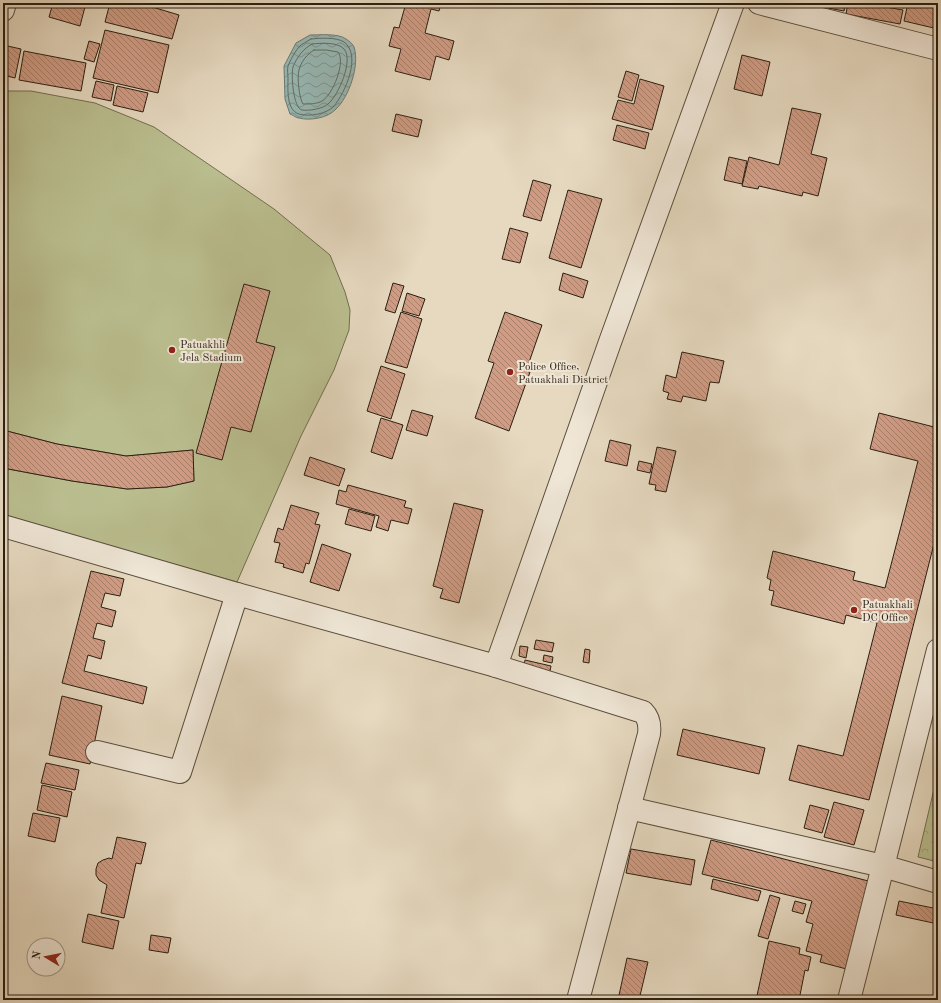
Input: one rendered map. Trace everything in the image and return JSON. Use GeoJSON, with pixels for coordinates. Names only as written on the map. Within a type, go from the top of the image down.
{"type":"FeatureCollection","features":[{"type":"Feature","properties":{"kind":"street"},"geometry":{"type":"LineString","coordinates":[[3,10],[5,3]]}},
{"type":"Feature","properties":{"kind":"street"},"geometry":{"type":"LineString","coordinates":[[496,666],[610,342],[733,3]]}},
{"type":"Feature","properties":{"kind":"street"},"geometry":{"type":"LineString","coordinates":[[759,3],[938,49]]}},
{"type":"Feature","properties":{"kind":"street"},"geometry":{"type":"LineString","coordinates":[[3,526],[237,594],[496,666],[643,712],[646,715],[650,727],[649,734],[578,1000]]}},
{"type":"Feature","properties":{"kind":"street"},"geometry":{"type":"LineString","coordinates":[[97,752],[180,772],[237,594]]}},
{"type":"Feature","properties":{"kind":"street"},"geometry":{"type":"LineString","coordinates":[[853,999],[883,866],[938,650]]}},
{"type":"Feature","properties":{"kind":"street"},"geometry":{"type":"LineString","coordinates":[[629,808],[883,866],[938,882]]}},
{"type":"Feature","properties":{"kind":"green space","name":"Patuakhli Jela Stadium"},"geometry":{"type":"Polygon","coordinates":[[[3,91],[31,91],[95,103],[154,127],[274,209],[330,255],[345,292],[350,310],[349,330],[334,370],[301,436],[237,582],[3,516],[3,468],[72,481],[127,489],[167,487],[194,481],[193,450],[126,456],[57,444],[3,430],[3,91]]]}},
{"type":"Feature","properties":{"kind":"green space"},"geometry":{"type":"Polygon","coordinates":[[[938,772],[938,862],[918,857],[938,772]]]}},
{"type":"Feature","properties":{"kind":"water"},"geometry":{"type":"Polygon","coordinates":[[[310,35],[333,35],[343,37],[354,47],[356,63],[349,89],[341,104],[333,112],[324,117],[303,119],[290,114],[285,99],[284,66],[296,43],[310,35]]]}},
{"type":"Feature","properties":{"kind":"building"},"geometry":{"type":"Polygon","coordinates":[[[53,3],[86,3],[80,26],[49,17],[53,3]]]}},
{"type":"Feature","properties":{"kind":"building"},"geometry":{"type":"Polygon","coordinates":[[[110,3],[139,3],[179,15],[172,39],[105,22],[110,3]]]}},
{"type":"Feature","properties":{"kind":"building"},"geometry":{"type":"Polygon","coordinates":[[[154,3],[165,3],[164,7],[154,3]]]}},
{"type":"Feature","properties":{"kind":"building"},"geometry":{"type":"Polygon","coordinates":[[[406,3],[441,3],[439,11],[431,9],[425,33],[454,41],[449,60],[436,56],[430,80],[395,71],[401,49],[389,46],[394,27],[399,28],[406,3]]]}},
{"type":"Feature","properties":{"kind":"building"},"geometry":{"type":"Polygon","coordinates":[[[829,3],[846,3],[844,11],[828,8],[829,3]]]}},
{"type":"Feature","properties":{"kind":"building"},"geometry":{"type":"Polygon","coordinates":[[[848,3],[863,3],[903,10],[900,24],[846,14],[848,3]]]}},
{"type":"Feature","properties":{"kind":"building"},"geometry":{"type":"Polygon","coordinates":[[[884,3],[905,3],[904,8],[884,3]]]}},
{"type":"Feature","properties":{"kind":"building"},"geometry":{"type":"Polygon","coordinates":[[[908,3],[930,3],[938,5],[938,29],[904,21],[908,3]]]}},
{"type":"Feature","properties":{"kind":"building"},"geometry":{"type":"Polygon","coordinates":[[[105,30],[169,45],[158,93],[93,78],[105,30]]]}},
{"type":"Feature","properties":{"kind":"building"},"geometry":{"type":"Polygon","coordinates":[[[89,41],[100,44],[94,62],[84,59],[89,41]]]}},
{"type":"Feature","properties":{"kind":"building"},"geometry":{"type":"Polygon","coordinates":[[[3,45],[21,49],[15,78],[3,75],[3,45]]]}},
{"type":"Feature","properties":{"kind":"building"},"geometry":{"type":"Polygon","coordinates":[[[24,51],[86,63],[81,91],[19,80],[24,51]]]}},
{"type":"Feature","properties":{"kind":"building"},"geometry":{"type":"Polygon","coordinates":[[[742,55],[770,62],[762,96],[734,89],[742,55]]]}},
{"type":"Feature","properties":{"kind":"building"},"geometry":{"type":"Polygon","coordinates":[[[626,71],[639,75],[632,101],[618,97],[626,71]]]}},
{"type":"Feature","properties":{"kind":"building"},"geometry":{"type":"Polygon","coordinates":[[[640,79],[664,86],[652,130],[612,119],[618,100],[634,104],[640,79]]]}},
{"type":"Feature","properties":{"kind":"building"},"geometry":{"type":"Polygon","coordinates":[[[96,81],[114,85],[111,101],[92,97],[96,81]]]}},
{"type":"Feature","properties":{"kind":"building"},"geometry":{"type":"Polygon","coordinates":[[[117,86],[148,93],[143,112],[113,105],[117,86]]]}},
{"type":"Feature","properties":{"kind":"building"},"geometry":{"type":"Polygon","coordinates":[[[792,108],[821,114],[811,154],[827,158],[818,196],[803,192],[802,196],[759,186],[758,189],[742,186],[749,157],[779,165],[792,108]]]}},
{"type":"Feature","properties":{"kind":"building"},"geometry":{"type":"Polygon","coordinates":[[[396,114],[422,120],[418,137],[392,131],[396,114]]]}},
{"type":"Feature","properties":{"kind":"building"},"geometry":{"type":"Polygon","coordinates":[[[617,125],[649,133],[645,149],[613,140],[617,125]]]}},
{"type":"Feature","properties":{"kind":"building"},"geometry":{"type":"Polygon","coordinates":[[[729,157],[747,161],[742,184],[724,180],[729,157]]]}},
{"type":"Feature","properties":{"kind":"building"},"geometry":{"type":"Polygon","coordinates":[[[533,180],[551,185],[541,221],[523,216],[533,180]]]}},
{"type":"Feature","properties":{"kind":"building"},"geometry":{"type":"Polygon","coordinates":[[[568,190],[602,199],[581,268],[549,258],[568,190]]]}},
{"type":"Feature","properties":{"kind":"building"},"geometry":{"type":"Polygon","coordinates":[[[510,228],[528,233],[520,263],[502,259],[510,228]]]}},
{"type":"Feature","properties":{"kind":"building"},"geometry":{"type":"Polygon","coordinates":[[[563,273],[588,281],[583,298],[559,290],[563,273]]]}},
{"type":"Feature","properties":{"kind":"building"},"geometry":{"type":"Polygon","coordinates":[[[393,283],[404,286],[395,313],[385,310],[393,283]]]}},
{"type":"Feature","properties":{"kind":"building"},"geometry":{"type":"Polygon","coordinates":[[[244,284],[270,291],[256,342],[275,347],[251,432],[231,427],[222,460],[196,453],[244,284]]]}},
{"type":"Feature","properties":{"kind":"building"},"geometry":{"type":"Polygon","coordinates":[[[407,293],[425,299],[419,316],[402,311],[407,293]]]}},
{"type":"Feature","properties":{"kind":"building"},"geometry":{"type":"Polygon","coordinates":[[[401,312],[422,319],[407,368],[385,362],[401,312]]]}},
{"type":"Feature","properties":{"kind":"building","name":"Police Office, Patuakhali District"},"geometry":{"type":"Polygon","coordinates":[[[505,312],[542,325],[526,371],[530,372],[509,431],[475,418],[494,363],[488,361],[505,312]]]}},
{"type":"Feature","properties":{"kind":"building"},"geometry":{"type":"Polygon","coordinates":[[[682,352],[724,361],[719,383],[710,382],[706,401],[683,396],[681,402],[667,399],[669,393],[663,391],[666,375],[676,378],[682,352]]]}},
{"type":"Feature","properties":{"kind":"building"},"geometry":{"type":"Polygon","coordinates":[[[381,366],[405,374],[391,419],[367,411],[381,366]]]}},
{"type":"Feature","properties":{"kind":"building"},"geometry":{"type":"Polygon","coordinates":[[[412,410],[433,416],[427,436],[406,430],[412,410]]]}},
{"type":"Feature","properties":{"kind":"building","name":"Patuakhali DC Office"},"geometry":{"type":"Polygon","coordinates":[[[879,413],[938,428],[938,528],[869,800],[789,780],[798,745],[843,756],[877,623],[846,615],[844,624],[771,605],[774,591],[769,590],[771,580],[767,578],[773,551],[855,572],[853,580],[885,588],[918,461],[870,449],[879,413]]]}},
{"type":"Feature","properties":{"kind":"building"},"geometry":{"type":"Polygon","coordinates":[[[381,418],[403,425],[392,459],[371,452],[381,418]]]}},
{"type":"Feature","properties":{"kind":"building"},"geometry":{"type":"Polygon","coordinates":[[[3,430],[57,444],[126,456],[193,450],[194,481],[167,487],[127,489],[72,481],[3,468],[3,430]]]}},
{"type":"Feature","properties":{"kind":"building"},"geometry":{"type":"Polygon","coordinates":[[[610,440],[631,445],[627,466],[605,461],[610,440]]]}},
{"type":"Feature","properties":{"kind":"building"},"geometry":{"type":"Polygon","coordinates":[[[657,447],[676,451],[666,492],[655,490],[656,485],[649,484],[657,447]]]}},
{"type":"Feature","properties":{"kind":"building"},"geometry":{"type":"Polygon","coordinates":[[[310,457],[345,469],[339,486],[304,475],[310,457]]]}},
{"type":"Feature","properties":{"kind":"building"},"geometry":{"type":"Polygon","coordinates":[[[639,461],[652,464],[650,473],[637,470],[639,461]]]}},
{"type":"Feature","properties":{"kind":"building"},"geometry":{"type":"Polygon","coordinates":[[[348,485],[406,501],[404,507],[412,509],[408,524],[391,520],[388,531],[376,527],[379,516],[336,504],[339,490],[346,492],[348,485]]]}},
{"type":"Feature","properties":{"kind":"building"},"geometry":{"type":"Polygon","coordinates":[[[454,503],[483,510],[459,603],[440,598],[443,589],[433,586],[454,503]]]}},
{"type":"Feature","properties":{"kind":"building"},"geometry":{"type":"Polygon","coordinates":[[[291,505],[319,513],[315,524],[320,525],[309,564],[306,563],[303,573],[283,567],[284,564],[275,562],[280,543],[274,542],[278,528],[283,530],[291,505]]]}},
{"type":"Feature","properties":{"kind":"building"},"geometry":{"type":"Polygon","coordinates":[[[349,509],[375,516],[371,531],[345,524],[349,509]]]}},
{"type":"Feature","properties":{"kind":"building"},"geometry":{"type":"Polygon","coordinates":[[[322,544],[351,554],[339,591],[310,582],[322,544]]]}},
{"type":"Feature","properties":{"kind":"building"},"geometry":{"type":"Polygon","coordinates":[[[91,571],[124,579],[120,596],[105,593],[101,607],[116,611],[112,627],[97,623],[93,638],[105,641],[101,659],[88,655],[84,671],[147,687],[143,704],[62,683],[91,571]]]}},
{"type":"Feature","properties":{"kind":"building"},"geometry":{"type":"Polygon","coordinates":[[[536,640],[554,643],[552,652],[534,649],[536,640]]]}},
{"type":"Feature","properties":{"kind":"building"},"geometry":{"type":"Polygon","coordinates":[[[520,646],[528,647],[526,658],[519,656],[520,646]]]}},
{"type":"Feature","properties":{"kind":"building"},"geometry":{"type":"Polygon","coordinates":[[[585,649],[590,650],[589,663],[583,662],[585,649]]]}},
{"type":"Feature","properties":{"kind":"building"},"geometry":{"type":"Polygon","coordinates":[[[544,655],[553,657],[552,663],[543,661],[544,655]]]}},
{"type":"Feature","properties":{"kind":"building"},"geometry":{"type":"Polygon","coordinates":[[[525,660],[551,666],[549,676],[523,670],[525,660]]]}},
{"type":"Feature","properties":{"kind":"building"},"geometry":{"type":"Polygon","coordinates":[[[62,696],[102,706],[90,764],[49,755],[62,696]]]}},
{"type":"Feature","properties":{"kind":"building"},"geometry":{"type":"Polygon","coordinates":[[[683,729],[765,748],[759,774],[677,755],[683,729]]]}},
{"type":"Feature","properties":{"kind":"building"},"geometry":{"type":"Polygon","coordinates":[[[46,763],[79,770],[75,790],[41,783],[46,763]]]}},
{"type":"Feature","properties":{"kind":"building"},"geometry":{"type":"Polygon","coordinates":[[[42,785],[72,792],[67,817],[37,810],[42,785]]]}},
{"type":"Feature","properties":{"kind":"building"},"geometry":{"type":"Polygon","coordinates":[[[834,802],[864,810],[854,845],[824,837],[834,802]]]}},
{"type":"Feature","properties":{"kind":"building"},"geometry":{"type":"Polygon","coordinates":[[[810,805],[829,810],[822,833],[804,828],[810,805]]]}},
{"type":"Feature","properties":{"kind":"building"},"geometry":{"type":"Polygon","coordinates":[[[33,813],[60,818],[55,842],[28,836],[33,813]]]}},
{"type":"Feature","properties":{"kind":"building"},"geometry":{"type":"Polygon","coordinates":[[[117,837],[146,843],[141,864],[136,863],[124,918],[101,913],[107,885],[99,880],[96,875],[98,863],[109,858],[112,859],[117,837]]]}},
{"type":"Feature","properties":{"kind":"building"},"geometry":{"type":"Polygon","coordinates":[[[711,840],[876,883],[854,971],[820,962],[822,955],[806,951],[813,924],[806,922],[812,901],[702,874],[711,840]]]}},
{"type":"Feature","properties":{"kind":"building"},"geometry":{"type":"Polygon","coordinates":[[[631,849],[695,860],[691,885],[626,873],[631,849]]]}},
{"type":"Feature","properties":{"kind":"building"},"geometry":{"type":"Polygon","coordinates":[[[713,879],[761,891],[758,901],[711,889],[713,879]]]}},
{"type":"Feature","properties":{"kind":"building"},"geometry":{"type":"Polygon","coordinates":[[[770,895],[780,898],[768,939],[758,936],[770,895]]]}},
{"type":"Feature","properties":{"kind":"building"},"geometry":{"type":"Polygon","coordinates":[[[795,901],[806,904],[803,914],[792,911],[795,901]]]}},
{"type":"Feature","properties":{"kind":"building"},"geometry":{"type":"Polygon","coordinates":[[[899,901],[938,909],[938,924],[896,915],[899,901]]]}},
{"type":"Feature","properties":{"kind":"building"},"geometry":{"type":"Polygon","coordinates":[[[88,914],[119,921],[113,949],[82,942],[88,914]]]}},
{"type":"Feature","properties":{"kind":"building"},"geometry":{"type":"Polygon","coordinates":[[[151,935],[171,938],[168,953],[149,950],[151,935]]]}},
{"type":"Feature","properties":{"kind":"building"},"geometry":{"type":"Polygon","coordinates":[[[769,941],[800,948],[799,954],[811,957],[808,971],[805,970],[799,1000],[756,1000],[769,941]]]}},
{"type":"Feature","properties":{"kind":"building"},"geometry":{"type":"Polygon","coordinates":[[[627,958],[648,962],[639,1000],[618,1000],[627,958]]]}},
{"type":"Feature","properties":{"kind":"place","name":"Patuakhli Jela Stadium"},"geometry":{"type":"Point","coordinates":[172,350]}},
{"type":"Feature","properties":{"kind":"place","name":"Police Office, Patuakhali District"},"geometry":{"type":"Point","coordinates":[510,372]}},
{"type":"Feature","properties":{"kind":"place","name":"Patuakhali DC Office"},"geometry":{"type":"Point","coordinates":[854,610]}}]}
